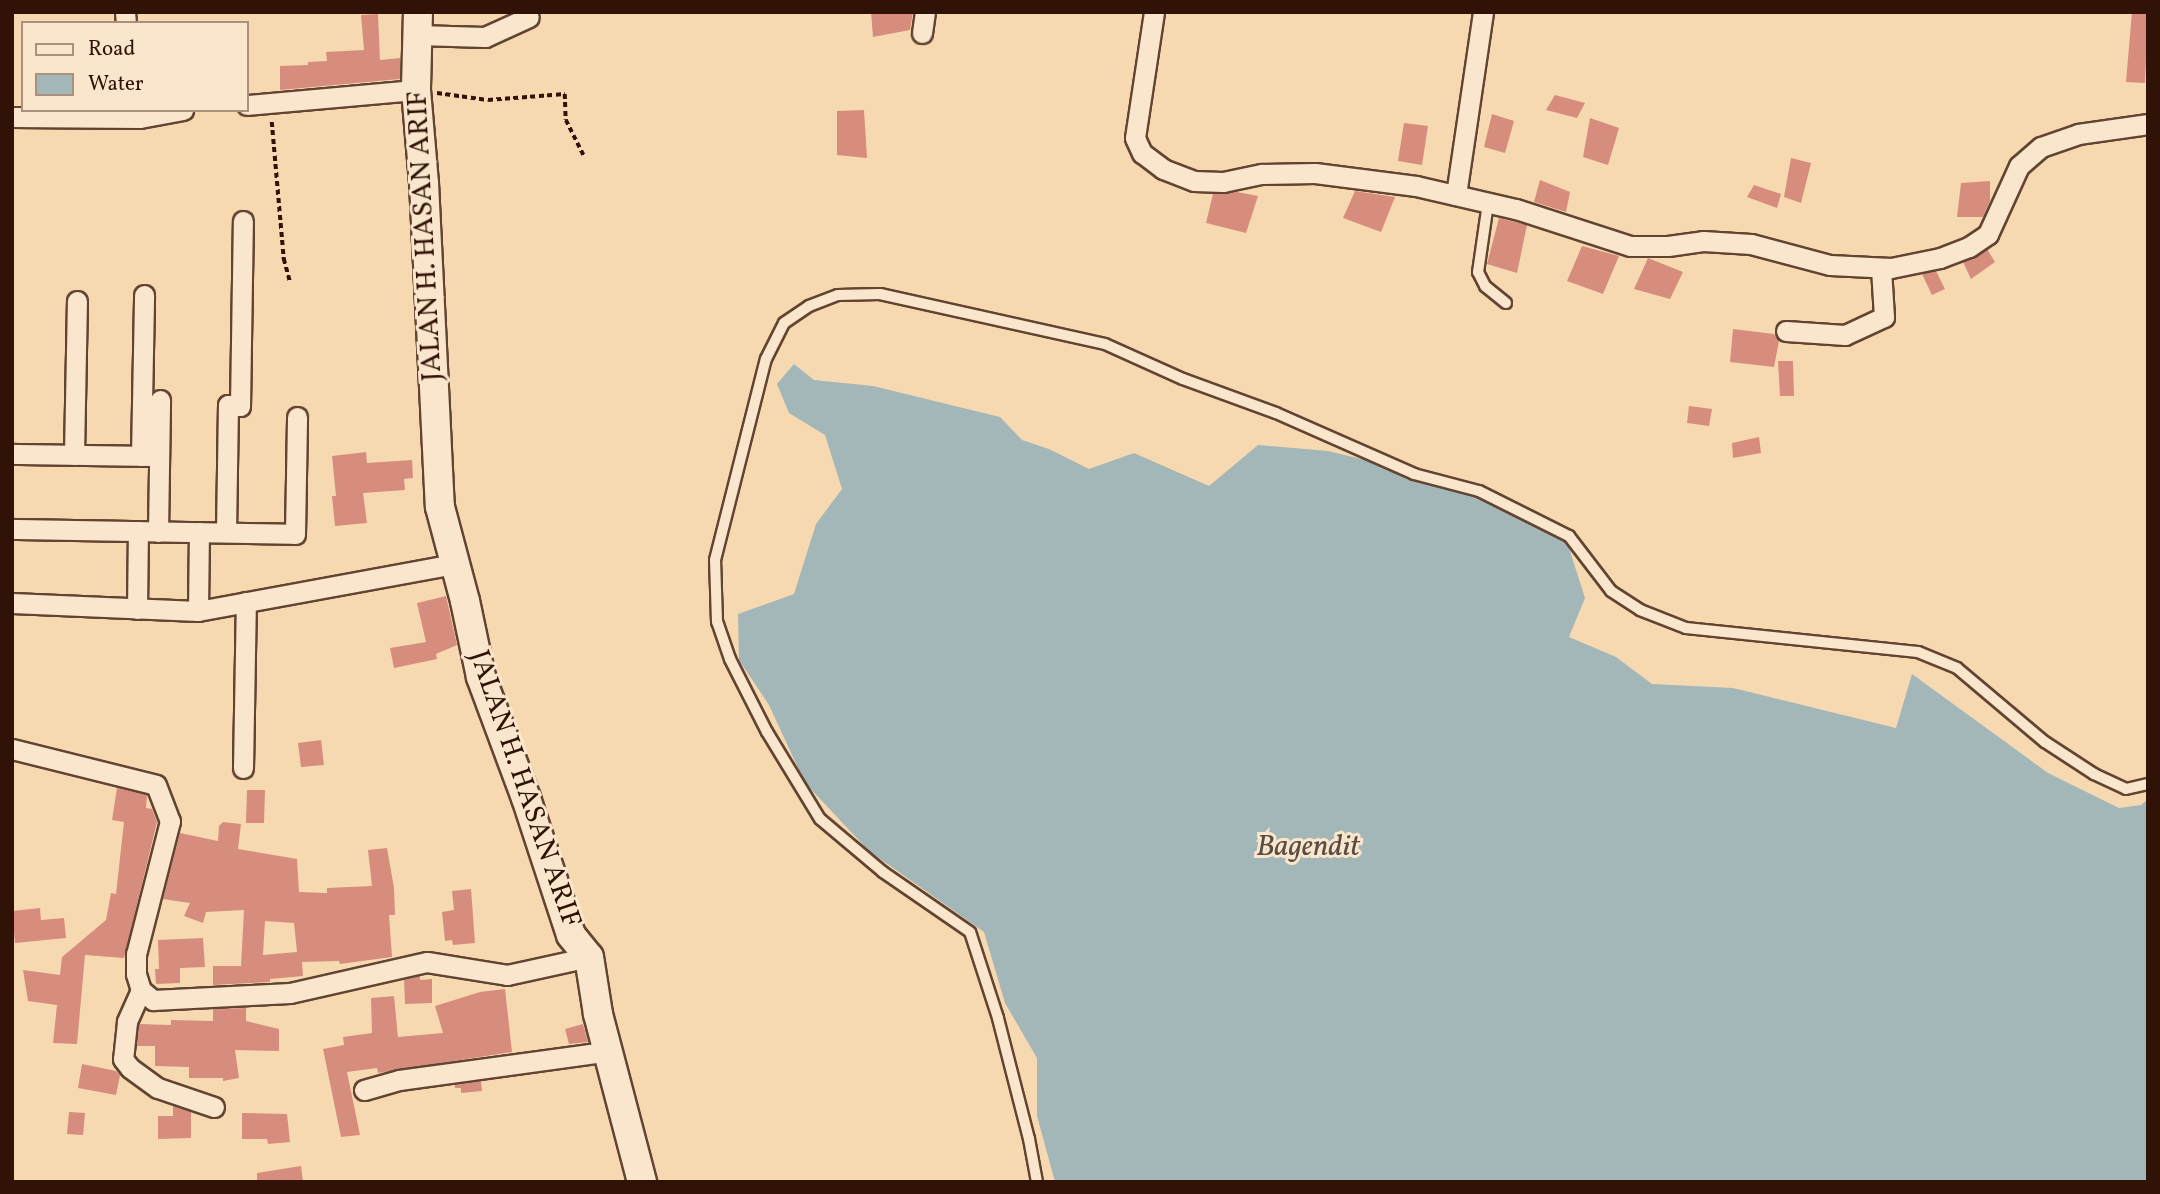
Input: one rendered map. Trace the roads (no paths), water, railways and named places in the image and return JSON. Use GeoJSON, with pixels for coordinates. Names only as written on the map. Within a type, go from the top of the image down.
{"type":"FeatureCollection","features":[{"type":"Feature","properties":{"kind":"main road","name":"JALAN H. HASAN ARIF"},"geometry":{"type":"LineString","coordinates":[[417,24],[416,90],[424,184],[440,507],[481,677],[526,798],[571,935],[589,957],[598,1014],[610,1051],[642,1182]]}},
{"type":"Feature","properties":{"kind":"street"},"geometry":{"type":"LineString","coordinates":[[922,33],[925,12]]}},
{"type":"Feature","properties":{"kind":"street"},"geometry":{"type":"LineString","coordinates":[[1154,12],[1135,138],[1142,153],[1163,169],[1194,181],[1262,174],[1315,173],[1416,186],[1488,203],[1630,246],[1668,246],[1703,241],[1751,244],[1830,265],[1881,268],[1940,258],[1969,247],[1988,233],[2019,166],[2041,147],[2078,134],[2148,124]]}},
{"type":"Feature","properties":{"kind":"street"},"geometry":{"type":"LineString","coordinates":[[1456,195],[1483,12]]}},
{"type":"Feature","properties":{"kind":"street"},"geometry":{"type":"LineString","coordinates":[[417,24],[485,37],[528,17]]}},
{"type":"Feature","properties":{"kind":"street"},"geometry":{"type":"LineString","coordinates":[[248,104],[416,90]]}},
{"type":"Feature","properties":{"kind":"street"},"geometry":{"type":"LineString","coordinates":[[12,117],[161,112]]}},
{"type":"Feature","properties":{"kind":"street"},"geometry":{"type":"LineString","coordinates":[[226,533],[228,405],[240,405],[243,221]]}},
{"type":"Feature","properties":{"kind":"street"},"geometry":{"type":"LineString","coordinates":[[1786,331],[1845,335],[1882,319],[1886,313],[1881,268]]}},
{"type":"Feature","properties":{"kind":"street"},"geometry":{"type":"LineString","coordinates":[[137,609],[148,531],[150,456],[144,295]]}},
{"type":"Feature","properties":{"kind":"street"},"geometry":{"type":"LineString","coordinates":[[74,455],[77,302]]}},
{"type":"Feature","properties":{"kind":"street"},"geometry":{"type":"LineString","coordinates":[[150,456],[160,400]]}},
{"type":"Feature","properties":{"kind":"street"},"geometry":{"type":"LineString","coordinates":[[12,529],[295,534],[297,418]]}},
{"type":"Feature","properties":{"kind":"street"},"geometry":{"type":"LineString","coordinates":[[12,454],[150,456]]}},
{"type":"Feature","properties":{"kind":"street"},"geometry":{"type":"LineString","coordinates":[[198,611],[199,532]]}},
{"type":"Feature","properties":{"kind":"street"},"geometry":{"type":"LineString","coordinates":[[12,603],[198,611],[455,564]]}},
{"type":"Feature","properties":{"kind":"street"},"geometry":{"type":"LineString","coordinates":[[243,768],[246,602]]}},
{"type":"Feature","properties":{"kind":"street"},"geometry":{"type":"LineString","coordinates":[[12,748],[156,785],[170,821],[136,954],[136,974],[141,990],[153,1000],[290,993],[426,962],[507,975],[589,957]]}},
{"type":"Feature","properties":{"kind":"street"},"geometry":{"type":"LineString","coordinates":[[141,990],[127,1022],[123,1059],[130,1068],[158,1088],[214,1107]]}},
{"type":"Feature","properties":{"kind":"street"},"geometry":{"type":"LineString","coordinates":[[364,1090],[398,1080],[610,1051]]}},
{"type":"Feature","properties":{"kind":"lane"},"geometry":{"type":"LineString","coordinates":[[1488,203],[1478,272],[1485,286],[1506,303]]}},
{"type":"Feature","properties":{"kind":"lane"},"geometry":{"type":"LineString","coordinates":[[1037,1182],[1029,1139],[998,1018],[970,932],[883,872],[820,819],[767,732],[730,659],[717,622],[715,560],[766,359],[784,323],[808,306],[838,295],[880,294],[1105,344],[1183,379],[1276,413],[1414,474],[1479,491],[1558,530],[1569,536],[1611,591],[1640,610],[1686,628],[1918,652],[1956,668],[2045,742],[2094,774],[2126,789],[2148,784]]}},
{"type":"Feature","properties":{"kind":"water","name":"Bagendit"},"geometry":{"type":"Polygon","coordinates":[[[794,364],[814,380],[873,386],[1000,417],[1022,440],[1049,449],[1089,469],[1134,453],[1209,486],[1258,445],[1328,451],[1486,489],[1562,526],[1585,598],[1569,637],[1616,657],[1652,684],[1733,688],[1896,728],[1912,674],[2048,773],[2119,808],[2141,805],[2148,799],[2148,1182],[1055,1182],[1037,1116],[1037,1058],[1005,1003],[984,932],[869,851],[805,783],[769,705],[739,660],[738,614],[794,594],[816,524],[842,489],[825,435],[789,413],[777,384],[794,364]]]}}]}
